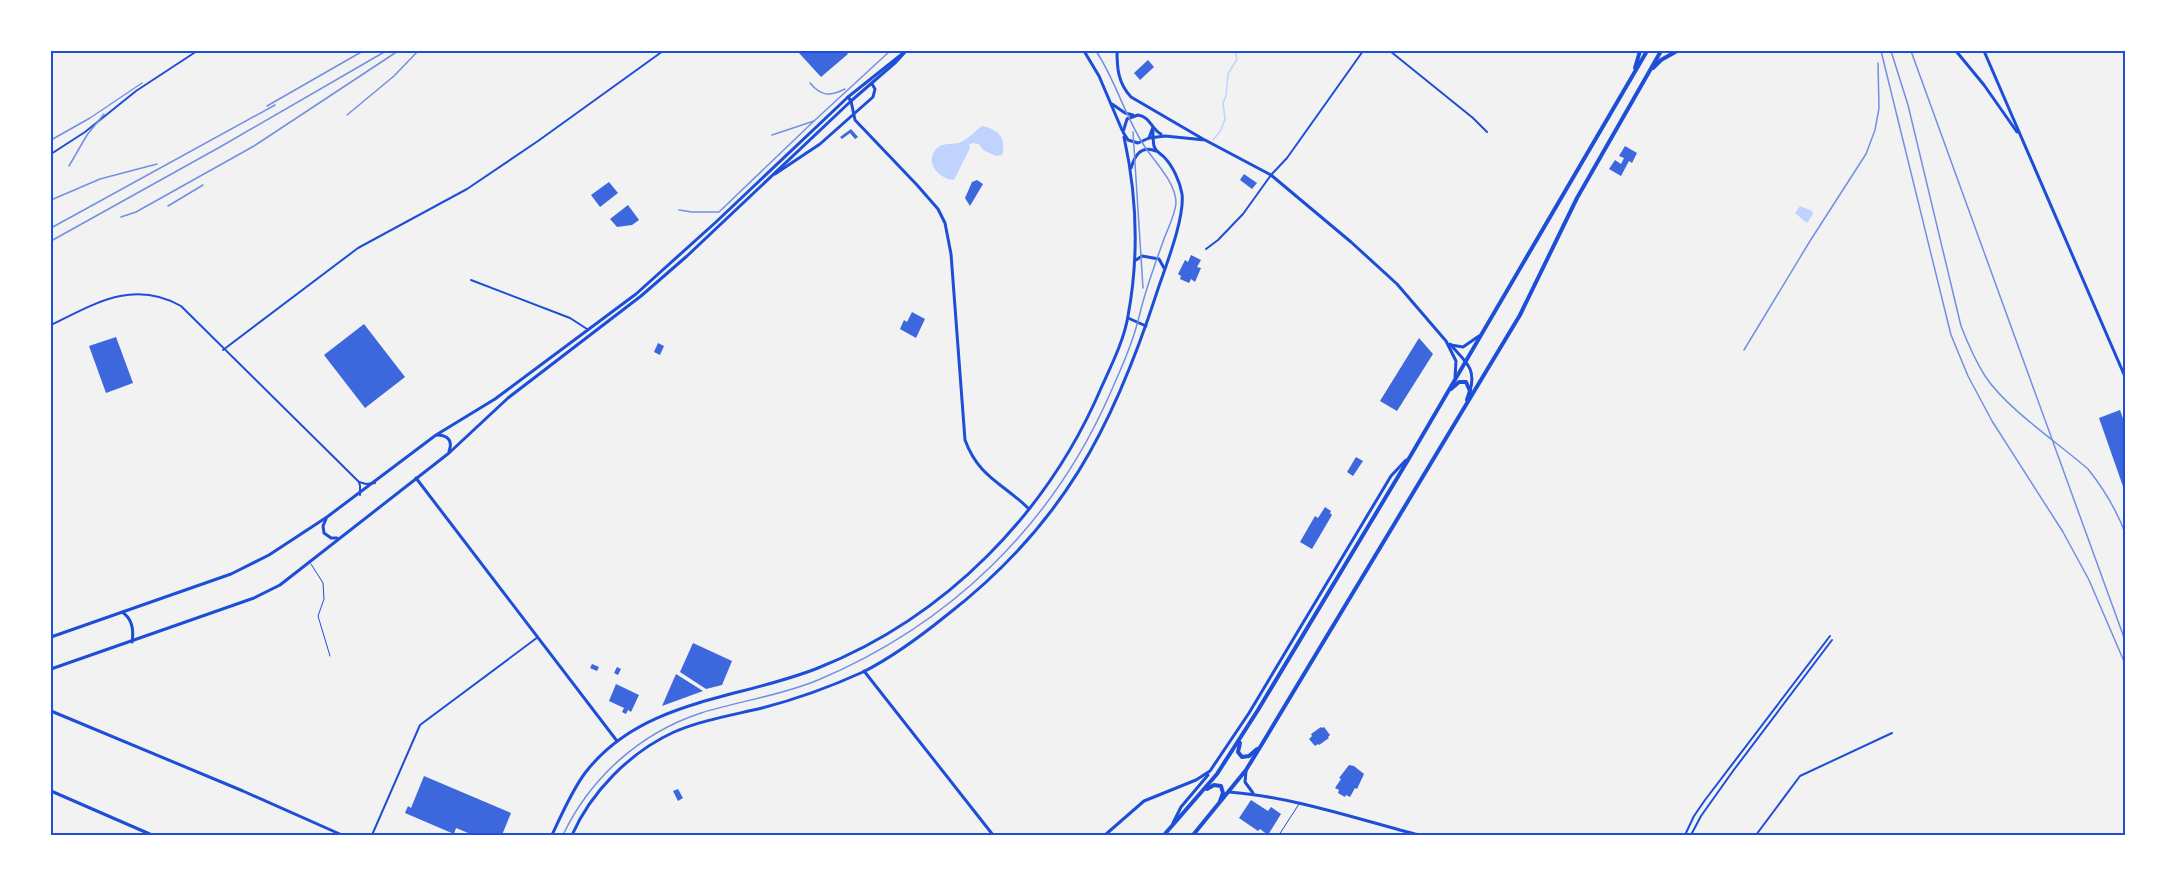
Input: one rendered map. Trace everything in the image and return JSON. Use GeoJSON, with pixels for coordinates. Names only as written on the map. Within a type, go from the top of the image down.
{"type":"FeatureCollection","features":[{"type":"Feature","properties":{"kind":"highway"},"geometry":{"type":"LineString","coordinates":[[1633,74],[1640,51]]}},
{"type":"Feature","properties":{"kind":"highway"},"geometry":{"type":"LineString","coordinates":[[1164,835],[1203,792],[1244,734],[1411,455],[1647,51]]}},
{"type":"Feature","properties":{"kind":"highway"},"geometry":{"type":"LineString","coordinates":[[1193,835],[1246,770],[1520,315],[1577,198],[1661,51]]}},
{"type":"Feature","properties":{"kind":"highway"},"geometry":{"type":"LineString","coordinates":[[1648,73],[1661,60],[1677,51]]}},
{"type":"Feature","properties":{"kind":"highway"},"geometry":{"type":"LineString","coordinates":[[1446,393],[1462,381],[1468,384],[1470,391],[1465,406]]}},
{"type":"Feature","properties":{"kind":"highway"},"geometry":{"type":"LineString","coordinates":[[1244,734],[1238,752],[1242,757],[1249,756],[1262,744]]}},
{"type":"Feature","properties":{"kind":"highway"},"geometry":{"type":"LineString","coordinates":[[1203,792],[1214,785],[1221,786],[1223,793],[1217,807]]}},
{"type":"Feature","properties":{"kind":"street"},"geometry":{"type":"LineString","coordinates":[[51,154],[85,132],[136,91],[197,51]]}},
{"type":"Feature","properties":{"kind":"street"},"geometry":{"type":"LineString","coordinates":[[224,350],[358,248],[467,189],[663,51]]}},
{"type":"Feature","properties":{"kind":"street"},"geometry":{"type":"LineString","coordinates":[[552,835],[580,781],[602,754],[617,741],[671,711],[818,668],[877,640],[931,604],[978,566],[1029,509],[1053,476],[1084,423],[1108,372],[1128,318],[1135,261],[1131,169],[1123,132],[1099,76],[1084,51]]}},
{"type":"Feature","properties":{"kind":"street"},"geometry":{"type":"LineString","coordinates":[[1118,51],[1118,74],[1123,87],[1131,97],[1271,175],[1386,273],[1465,362],[1473,375],[1470,391]]}},
{"type":"Feature","properties":{"kind":"street"},"geometry":{"type":"LineString","coordinates":[[1206,249],[1243,214],[1271,175],[1287,158],[1363,51]]}},
{"type":"Feature","properties":{"kind":"street"},"geometry":{"type":"LineString","coordinates":[[1390,51],[1487,132]]}},
{"type":"Feature","properties":{"kind":"street"},"geometry":{"type":"LineString","coordinates":[[1956,51],[1992,96],[2021,139]]}},
{"type":"Feature","properties":{"kind":"street"},"geometry":{"type":"LineString","coordinates":[[1984,51],[2126,379]]}},
{"type":"Feature","properties":{"kind":"street"},"geometry":{"type":"LineString","coordinates":[[51,669],[254,598],[280,585],[449,453],[495,408],[641,297],[782,168],[851,101],[896,63],[905,52]]}},
{"type":"Feature","properties":{"kind":"street"},"geometry":{"type":"LineString","coordinates":[[51,637],[231,574],[269,555],[327,518],[436,435],[495,399],[636,294],[848,97],[905,52]]}},
{"type":"Feature","properties":{"kind":"street"},"geometry":{"type":"LineString","coordinates":[[782,168],[820,144],[875,94],[872,84]]}},
{"type":"Feature","properties":{"kind":"street"},"geometry":{"type":"LineString","coordinates":[[1992,96],[1999,98],[2002,91]]}},
{"type":"Feature","properties":{"kind":"street"},"geometry":{"type":"LineString","coordinates":[[848,97],[855,120],[938,208],[945,223],[951,254],[965,440],[977,465],[1029,509]]}},
{"type":"Feature","properties":{"kind":"street"},"geometry":{"type":"LineString","coordinates":[[1109,102],[1125,113],[1146,117],[1153,129],[1165,136]]}},
{"type":"Feature","properties":{"kind":"street"},"geometry":{"type":"LineString","coordinates":[[1123,132],[1127,119],[1134,115]]}},
{"type":"Feature","properties":{"kind":"street"},"geometry":{"type":"LineString","coordinates":[[572,835],[580,817],[595,795],[629,761],[663,738],[701,723],[815,692],[864,671],[933,627],[957,608],[987,583],[1043,524],[1063,496],[1106,424],[1130,372],[1179,217],[1182,194],[1172,168],[1154,146],[1151,138],[1153,129]]}},
{"type":"Feature","properties":{"kind":"street"},"geometry":{"type":"LineString","coordinates":[[1124,137],[1135,143],[1165,136],[1205,140]]}},
{"type":"Feature","properties":{"kind":"street"},"geometry":{"type":"LineString","coordinates":[[1131,169],[1137,154],[1143,149],[1157,152]]}},
{"type":"Feature","properties":{"kind":"street"},"geometry":{"type":"LineString","coordinates":[[777,162],[782,168]]}},
{"type":"Feature","properties":{"kind":"street"},"geometry":{"type":"LineString","coordinates":[[1135,261],[1144,256],[1155,258],[1161,262],[1164,270]]}},
{"type":"Feature","properties":{"kind":"street"},"geometry":{"type":"LineString","coordinates":[[471,280],[570,318],[587,330]]}},
{"type":"Feature","properties":{"kind":"street"},"geometry":{"type":"LineString","coordinates":[[51,325],[112,297],[131,294],[161,298],[181,306],[359,482],[375,483]]}},
{"type":"Feature","properties":{"kind":"street"},"geometry":{"type":"LineString","coordinates":[[1128,318],[1146,326]]}},
{"type":"Feature","properties":{"kind":"street"},"geometry":{"type":"LineString","coordinates":[[1450,345],[1463,347],[1480,335]]}},
{"type":"Feature","properties":{"kind":"street"},"geometry":{"type":"LineString","coordinates":[[1446,341],[1456,361],[1455,379]]}},
{"type":"Feature","properties":{"kind":"street"},"geometry":{"type":"LineString","coordinates":[[436,435],[444,435],[449,439],[451,445],[449,453]]}},
{"type":"Feature","properties":{"kind":"street"},"geometry":{"type":"LineString","coordinates":[[1170,829],[1181,807],[1210,771],[1249,712],[1390,476],[1411,455]]}},
{"type":"Feature","properties":{"kind":"street"},"geometry":{"type":"LineString","coordinates":[[416,478],[617,741]]}},
{"type":"Feature","properties":{"kind":"street"},"geometry":{"type":"LineString","coordinates":[[359,482],[360,495]]}},
{"type":"Feature","properties":{"kind":"street"},"geometry":{"type":"LineString","coordinates":[[327,518],[323,526],[324,533],[331,538],[340,537]]}},
{"type":"Feature","properties":{"kind":"street"},"geometry":{"type":"LineString","coordinates":[[122,612],[129,617],[132,625],[132,642]]}},
{"type":"Feature","properties":{"kind":"street"},"geometry":{"type":"LineString","coordinates":[[1830,636],[1705,800],[1686,834],[1691,835],[1710,803],[1762,731],[1832,640]]}},
{"type":"Feature","properties":{"kind":"street"},"geometry":{"type":"LineString","coordinates":[[372,835],[420,725],[538,637]]}},
{"type":"Feature","properties":{"kind":"street"},"geometry":{"type":"LineString","coordinates":[[864,671],[993,835]]}},
{"type":"Feature","properties":{"kind":"street"},"geometry":{"type":"LineString","coordinates":[[1786,693],[1790,696]]}},
{"type":"Feature","properties":{"kind":"street"},"geometry":{"type":"LineString","coordinates":[[51,711],[342,835]]}},
{"type":"Feature","properties":{"kind":"street"},"geometry":{"type":"LineString","coordinates":[[1756,835],[1800,776],[1892,733]]}},
{"type":"Feature","properties":{"kind":"street"},"geometry":{"type":"LineString","coordinates":[[1246,770],[1245,782],[1253,793]]}},
{"type":"Feature","properties":{"kind":"street"},"geometry":{"type":"LineString","coordinates":[[1728,770],[1732,773]]}},
{"type":"Feature","properties":{"kind":"street"},"geometry":{"type":"LineString","coordinates":[[1105,835],[1144,801],[1201,778],[1210,771]]}},
{"type":"Feature","properties":{"kind":"street"},"geometry":{"type":"LineString","coordinates":[[51,791],[152,835]]}},
{"type":"Feature","properties":{"kind":"street"},"geometry":{"type":"LineString","coordinates":[[1229,792],[1253,793],[1419,835]]}},
{"type":"Feature","properties":{"kind":"street"},"geometry":{"type":"LineString","coordinates":[[1705,800],[1710,803]]}},
{"type":"Feature","properties":{"kind":"lane"},"geometry":{"type":"LineString","coordinates":[[310,562],[323,583],[324,599],[318,616],[330,656]]}},
{"type":"Feature","properties":{"kind":"lane"},"geometry":{"type":"LineString","coordinates":[[1279,835],[1300,804]]}},
{"type":"Feature","properties":{"kind":"water"},"geometry":{"type":"Polygon","coordinates":[[[982,126],[993,129],[1000,135],[1003,144],[1002,155],[996,156],[983,150],[979,144],[973,143],[969,145],[970,148],[954,180],[945,178],[937,172],[932,164],[936,149],[939,146],[963,141],[982,126]]]}},
{"type":"Feature","properties":{"kind":"water"},"geometry":{"type":"Polygon","coordinates":[[[1800,206],[1812,211],[1813,214],[1807,223],[1795,213],[1800,206]]]}},
{"type":"Feature","properties":{"kind":"building"},"geometry":{"type":"Polygon","coordinates":[[[801,51],[845,51],[848,54],[821,77],[799,53],[801,51]]]}},
{"type":"Feature","properties":{"kind":"building"},"geometry":{"type":"Polygon","coordinates":[[[1148,60],[1154,67],[1140,80],[1134,73],[1148,60]]]}},
{"type":"Feature","properties":{"kind":"building"},"geometry":{"type":"Polygon","coordinates":[[[851,129],[858,137],[855,139],[850,133],[842,139],[840,137],[851,129]]]}},
{"type":"Feature","properties":{"kind":"building"},"geometry":{"type":"Polygon","coordinates":[[[1625,146],[1637,153],[1632,163],[1629,161],[1621,176],[1609,169],[1615,160],[1621,164],[1624,158],[1619,156],[1625,146]]]}},
{"type":"Feature","properties":{"kind":"building"},"geometry":{"type":"Polygon","coordinates":[[[1244,174],[1257,183],[1252,189],[1240,180],[1244,174]]]}},
{"type":"Feature","properties":{"kind":"building"},"geometry":{"type":"Polygon","coordinates":[[[977,180],[983,184],[970,206],[965,198],[972,182],[977,180]]]}},
{"type":"Feature","properties":{"kind":"building"},"geometry":{"type":"Polygon","coordinates":[[[609,182],[618,193],[600,207],[591,195],[609,182]]]}},
{"type":"Feature","properties":{"kind":"building"},"geometry":{"type":"Polygon","coordinates":[[[628,205],[639,220],[632,225],[617,227],[610,219],[628,205]]]}},
{"type":"Feature","properties":{"kind":"building"},"geometry":{"type":"Polygon","coordinates":[[[1191,255],[1201,260],[1197,267],[1201,268],[1195,282],[1191,279],[1189,283],[1180,279],[1181,276],[1178,274],[1185,260],[1188,262],[1191,255]]]}},
{"type":"Feature","properties":{"kind":"building"},"geometry":{"type":"Polygon","coordinates":[[[912,312],[925,319],[916,338],[900,329],[904,320],[907,322],[912,312]]]}},
{"type":"Feature","properties":{"kind":"building"},"geometry":{"type":"Polygon","coordinates":[[[364,324],[405,377],[365,408],[324,355],[364,324]]]}},
{"type":"Feature","properties":{"kind":"building"},"geometry":{"type":"Polygon","coordinates":[[[116,337],[133,383],[106,393],[89,346],[116,337]]]}},
{"type":"Feature","properties":{"kind":"building"},"geometry":{"type":"Polygon","coordinates":[[[1419,338],[1433,354],[1397,411],[1380,401],[1419,338]]]}},
{"type":"Feature","properties":{"kind":"building"},"geometry":{"type":"Polygon","coordinates":[[[658,343],[664,346],[660,355],[654,352],[658,343]]]}},
{"type":"Feature","properties":{"kind":"building"},"geometry":{"type":"Polygon","coordinates":[[[2120,410],[2126,427],[2126,495],[2099,418],[2120,410]]]}},
{"type":"Feature","properties":{"kind":"building"},"geometry":{"type":"Polygon","coordinates":[[[1356,457],[1363,461],[1353,476],[1347,472],[1356,457]]]}},
{"type":"Feature","properties":{"kind":"building"},"geometry":{"type":"Polygon","coordinates":[[[1325,507],[1331,511],[1332,515],[1312,549],[1300,542],[1315,516],[1318,518],[1325,507]]]}},
{"type":"Feature","properties":{"kind":"building"},"geometry":{"type":"Polygon","coordinates":[[[693,643],[732,661],[722,685],[706,689],[680,672],[693,643]]]}},
{"type":"Feature","properties":{"kind":"building"},"geometry":{"type":"Polygon","coordinates":[[[592,664],[599,667],[597,671],[590,668],[592,664]]]}},
{"type":"Feature","properties":{"kind":"building"},"geometry":{"type":"Polygon","coordinates":[[[617,667],[621,669],[618,675],[614,673],[617,667]]]}},
{"type":"Feature","properties":{"kind":"building"},"geometry":{"type":"Polygon","coordinates":[[[676,674],[703,691],[662,706],[676,674]]]}},
{"type":"Feature","properties":{"kind":"building"},"geometry":{"type":"Polygon","coordinates":[[[616,684],[639,695],[631,712],[628,710],[626,714],[622,712],[624,708],[609,701],[616,684]]]}},
{"type":"Feature","properties":{"kind":"building"},"geometry":{"type":"Polygon","coordinates":[[[1324,727],[1330,735],[1329,738],[1315,746],[1309,739],[1311,734],[1324,727]]]}},
{"type":"Feature","properties":{"kind":"building"},"geometry":{"type":"Polygon","coordinates":[[[1349,765],[1364,774],[1357,789],[1355,788],[1350,797],[1346,795],[1345,797],[1335,788],[1349,765]]]}},
{"type":"Feature","properties":{"kind":"building"},"geometry":{"type":"Polygon","coordinates":[[[424,776],[511,813],[502,835],[473,835],[456,828],[454,834],[405,813],[408,806],[411,808],[424,776]]]}},
{"type":"Feature","properties":{"kind":"building"},"geometry":{"type":"Polygon","coordinates":[[[678,789],[683,798],[678,801],[673,791],[678,789]]]}},
{"type":"Feature","properties":{"kind":"building"},"geometry":{"type":"Polygon","coordinates":[[[1251,800],[1268,811],[1271,807],[1281,814],[1268,835],[1239,818],[1251,800]]]}},
{"type":"Feature","properties":{"kind":"waterway"},"geometry":{"type":"LineString","coordinates":[[1213,140],[1221,130],[1225,119],[1223,103],[1228,74],[1237,59],[1235,51]]}},
{"type":"Feature","properties":{"kind":"tram line"},"geometry":{"type":"LineString","coordinates":[[772,135],[814,121],[890,51]]}},
{"type":"Feature","properties":{"kind":"tram line"},"geometry":{"type":"LineString","coordinates":[[563,835],[574,814],[602,777],[619,760],[658,732],[701,713],[818,680],[866,657],[911,631],[952,601],[991,566],[1026,529],[1057,488],[1085,444],[1122,366],[1176,203],[1173,189],[1139,138],[1110,75],[1096,51]]}},
{"type":"Feature","properties":{"kind":"tram line"},"geometry":{"type":"LineString","coordinates":[[810,83],[818,91],[826,94],[845,89]]}},
{"type":"Feature","properties":{"kind":"tram line"},"geometry":{"type":"LineString","coordinates":[[679,210],[719,212],[814,121]]}},
{"type":"Feature","properties":{"kind":"tram line"},"geometry":{"type":"LineString","coordinates":[[1133,132],[1143,288]]}},
{"type":"Feature","properties":{"kind":"railway"},"geometry":{"type":"LineString","coordinates":[[267,106],[363,51]]}},
{"type":"Feature","properties":{"kind":"railway"},"geometry":{"type":"LineString","coordinates":[[51,241],[386,51]]}},
{"type":"Feature","properties":{"kind":"railway"},"geometry":{"type":"LineString","coordinates":[[121,217],[136,212],[254,146],[398,51]]}},
{"type":"Feature","properties":{"kind":"railway"},"geometry":{"type":"LineString","coordinates":[[347,115],[394,76],[418,51]]}},
{"type":"Feature","properties":{"kind":"railway"},"geometry":{"type":"LineString","coordinates":[[1881,51],[1951,335],[1968,376],[1992,421],[2063,532],[2089,580],[2126,666]]}},
{"type":"Feature","properties":{"kind":"railway"},"geometry":{"type":"LineString","coordinates":[[1891,51],[1908,105],[1961,326],[1975,358],[1985,376],[2006,401],[2088,469],[2110,500],[2126,535]]}},
{"type":"Feature","properties":{"kind":"railway"},"geometry":{"type":"LineString","coordinates":[[1911,51],[2126,643]]}},
{"type":"Feature","properties":{"kind":"railway"},"geometry":{"type":"LineString","coordinates":[[1744,350],[1866,154],[1875,130],[1879,108],[1878,63]]}},
{"type":"Feature","properties":{"kind":"railway"},"geometry":{"type":"LineString","coordinates":[[51,140],[90,118],[142,83]]}},
{"type":"Feature","properties":{"kind":"railway"},"geometry":{"type":"LineString","coordinates":[[51,228],[275,105]]}},
{"type":"Feature","properties":{"kind":"railway"},"geometry":{"type":"LineString","coordinates":[[69,166],[87,135],[104,114]]}},
{"type":"Feature","properties":{"kind":"railway"},"geometry":{"type":"LineString","coordinates":[[51,200],[100,179],[157,164]]}},
{"type":"Feature","properties":{"kind":"railway"},"geometry":{"type":"LineString","coordinates":[[168,206],[203,185]]}}]}
